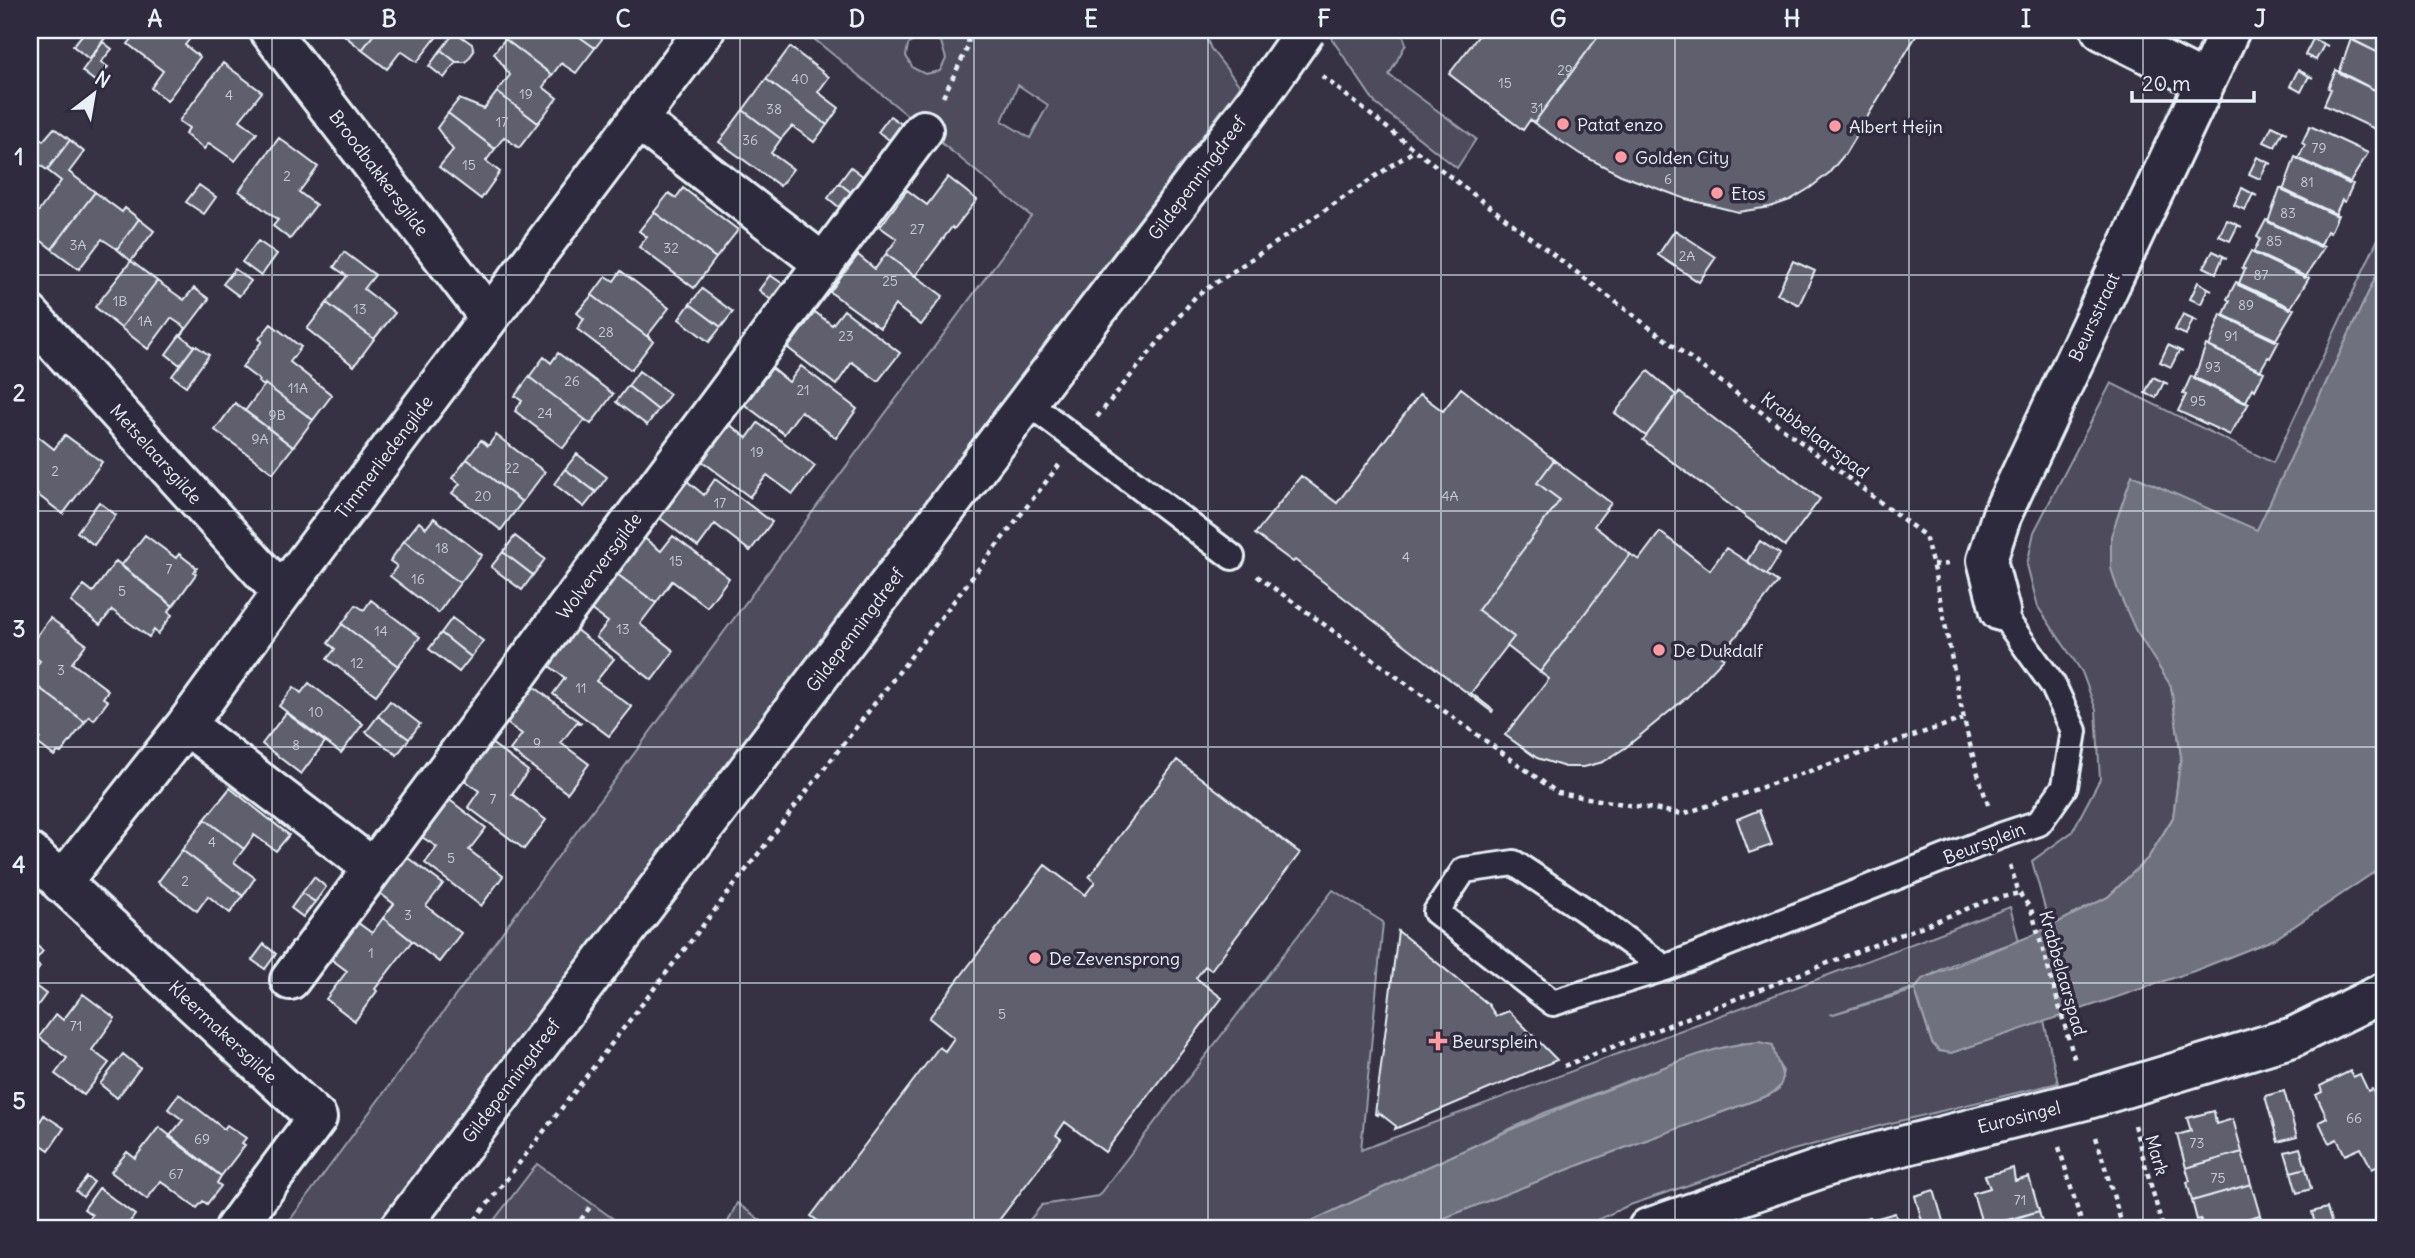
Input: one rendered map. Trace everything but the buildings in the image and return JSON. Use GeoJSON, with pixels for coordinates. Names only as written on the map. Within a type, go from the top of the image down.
{"type":"FeatureCollection","features":[{"type":"Feature","properties":{"kind":"street","name":"Broodbakkersgilde"},"geometry":{"type":"LineString","coordinates":[[269,30],[489,317]]}},
{"type":"Feature","properties":{"kind":"street","name":"Timmerliedengilde"},"geometry":{"type":"LineString","coordinates":[[61,883],[186,725],[705,30]]}},
{"type":"Feature","properties":{"kind":"street","name":"Gildepenningdreef"},"geometry":{"type":"LineString","coordinates":[[400,1228],[1256,101],[1306,30]]}},
{"type":"Feature","properties":{"kind":"street"},"geometry":{"type":"LineString","coordinates":[[2101,30],[2204,82]]}},
{"type":"Feature","properties":{"kind":"street","name":"Beursstraat"},"geometry":{"type":"LineString","coordinates":[[2000,611],[1987,560],[2002,514],[2230,30]]}},
{"type":"Feature","properties":{"kind":"street"},"geometry":{"type":"LineString","coordinates":[[638,120],[824,264]]}},
{"type":"Feature","properties":{"kind":"street","name":"Wolverversgilde"},"geometry":{"type":"LineString","coordinates":[[290,980],[923,130]]}},
{"type":"Feature","properties":{"kind":"street","name":"Metselaarsgilde"},"geometry":{"type":"LineString","coordinates":[[30,315],[282,593]]}},
{"type":"Feature","properties":{"kind":"street"},"geometry":{"type":"LineString","coordinates":[[186,725],[373,868]]}},
{"type":"Feature","properties":{"kind":"street","name":"Kleermakersgilde"},"geometry":{"type":"LineString","coordinates":[[30,853],[317,1118],[235,1228]]}},
{"type":"Feature","properties":{"kind":"street","name":"Eurosingel"},"geometry":{"type":"LineString","coordinates":[[1648,1228],[1843,1161],[2048,1110],[2293,1037],[2385,992]]}},
{"type":"Feature","properties":{"kind":"lane"},"geometry":{"type":"LineString","coordinates":[[1027,402],[1232,558]]}},
{"type":"Feature","properties":{"kind":"lane","name":"Beursplein"},"geometry":{"type":"LineString","coordinates":[[1665,968],[1514,863],[1464,870],[1436,912],[1553,1003],[1665,968],[2039,823],[2065,786],[2074,731],[2053,685],[2000,611]]}},
{"type":"Feature","properties":{"kind":"path"},"geometry":{"type":"LineString","coordinates":[[923,130],[952,83],[968,47],[969,30]]}},
{"type":"Feature","properties":{"kind":"path","name":"Krabbelaarspad"},"geometry":{"type":"LineString","coordinates":[[1318,73],[1415,150],[1925,536],[1963,719],[1981,786],[2019,893],[2031,909],[2071,1049]]}},
{"type":"Feature","properties":{"kind":"path"},"geometry":{"type":"LineString","coordinates":[[469,1228],[1079,439],[1196,296],[1415,150]]}},
{"type":"Feature","properties":{"kind":"path"},"geometry":{"type":"LineString","coordinates":[[1232,558],[1558,793],[1683,814],[1963,719]]}},
{"type":"Feature","properties":{"kind":"path"},"geometry":{"type":"LineString","coordinates":[[1564,1066],[1987,901],[2019,893]]}},
{"type":"Feature","properties":{"kind":"path","name":"Mark"},"geometry":{"type":"LineString","coordinates":[[2124,1089],[2163,1228]]}},
{"type":"Feature","properties":{"kind":"path"},"geometry":{"type":"LineString","coordinates":[[2048,1110],[2083,1228]]}},
{"type":"Feature","properties":{"kind":"path"},"geometry":{"type":"LineString","coordinates":[[575,1228],[592,1204]]}},
{"type":"Feature","properties":{"kind":"shaded area"},"geometry":{"type":"Polygon","coordinates":[[[803,30],[1203,30],[1211,49],[1240,86],[377,1228],[284,1228],[1031,216],[803,30]],[[917,37],[908,45],[906,56],[913,68],[925,74],[940,71],[946,59],[941,42],[917,37]],[[1018,85],[1002,121],[1030,138],[1048,105],[1018,85]]]}},
{"type":"Feature","properties":{"kind":"shaded area"},"geometry":{"type":"Polygon","coordinates":[[[1339,30],[1401,30],[1406,44],[1389,75],[1476,139],[1457,168],[1376,104],[1332,39],[1339,30]]]}},
{"type":"Feature","properties":{"kind":"shaded area"},"geometry":{"type":"Polygon","coordinates":[[[2385,224],[2385,257],[2257,531],[2132,475],[2135,629],[2171,686],[2181,756],[2173,817],[2148,858],[2108,897],[2050,927],[2032,861],[2072,832],[2100,779],[2096,710],[2082,672],[2038,607],[2027,565],[2034,532],[2111,383],[2273,463],[2385,224]]]}},
{"type":"Feature","properties":{"kind":"shaded area"},"geometry":{"type":"Polygon","coordinates":[[[1333,890],[1383,922],[1361,1150],[2010,907],[2019,941],[1948,966],[1917,987],[1830,1015],[1915,990],[1932,1043],[1951,1053],[2044,1021],[2058,1083],[1883,1125],[1786,1152],[1627,1206],[1580,1228],[1419,1228],[1779,1089],[1783,1071],[1774,1058],[1743,1043],[1677,1062],[1544,1113],[1297,1228],[1023,1228],[1042,1205],[1098,1196],[1333,890]]]}},
{"type":"Feature","properties":{"kind":"shaded area"},"geometry":{"type":"Polygon","coordinates":[[[537,1164],[626,1228],[488,1228],[537,1164]]]}},
{"type":"Feature","properties":{"kind":"shaded area"},"geometry":{"type":"Polygon","coordinates":[[[737,1203],[771,1228],[725,1228],[737,1203]]]}},
{"type":"Feature","properties":{"kind":"water"},"geometry":{"type":"Polygon","coordinates":[[[2385,257],[2385,860],[2376,871],[2275,939],[2194,971],[1951,1053],[1939,1051],[1932,1043],[1915,990],[1922,979],[2033,935],[2108,897],[2148,858],[2173,818],[2181,756],[2171,686],[2135,629],[2111,568],[2111,536],[2132,475],[2257,530],[2385,257]]]}},
{"type":"Feature","properties":{"kind":"water"},"geometry":{"type":"Polygon","coordinates":[[[1759,1042],[1773,1045],[1782,1073],[1781,1084],[1769,1095],[1597,1158],[1419,1228],[1297,1228],[1460,1152],[1585,1099],[1692,1057],[1726,1047],[1759,1042]]]}},
{"type":"Feature","properties":{"kind":"place","name":"Patat enzo"},"geometry":{"type":"Point","coordinates":[1563,124]}},
{"type":"Feature","properties":{"kind":"place","name":"Albert Heijn"},"geometry":{"type":"Point","coordinates":[1835,126]}},
{"type":"Feature","properties":{"kind":"place","name":"Golden City"},"geometry":{"type":"Point","coordinates":[1621,157]}},
{"type":"Feature","properties":{"kind":"place","name":"Etos"},"geometry":{"type":"Point","coordinates":[1717,193]}},
{"type":"Feature","properties":{"kind":"place","name":"De Dukdalf"},"geometry":{"type":"Point","coordinates":[1659,650]}},
{"type":"Feature","properties":{"kind":"place","name":"De Zevensprong"},"geometry":{"type":"Point","coordinates":[1035,958]}},
{"type":"Feature","properties":{"kind":"place","name":"Beursplein"},"geometry":{"type":"Point","coordinates":[1438,1041]}}]}
